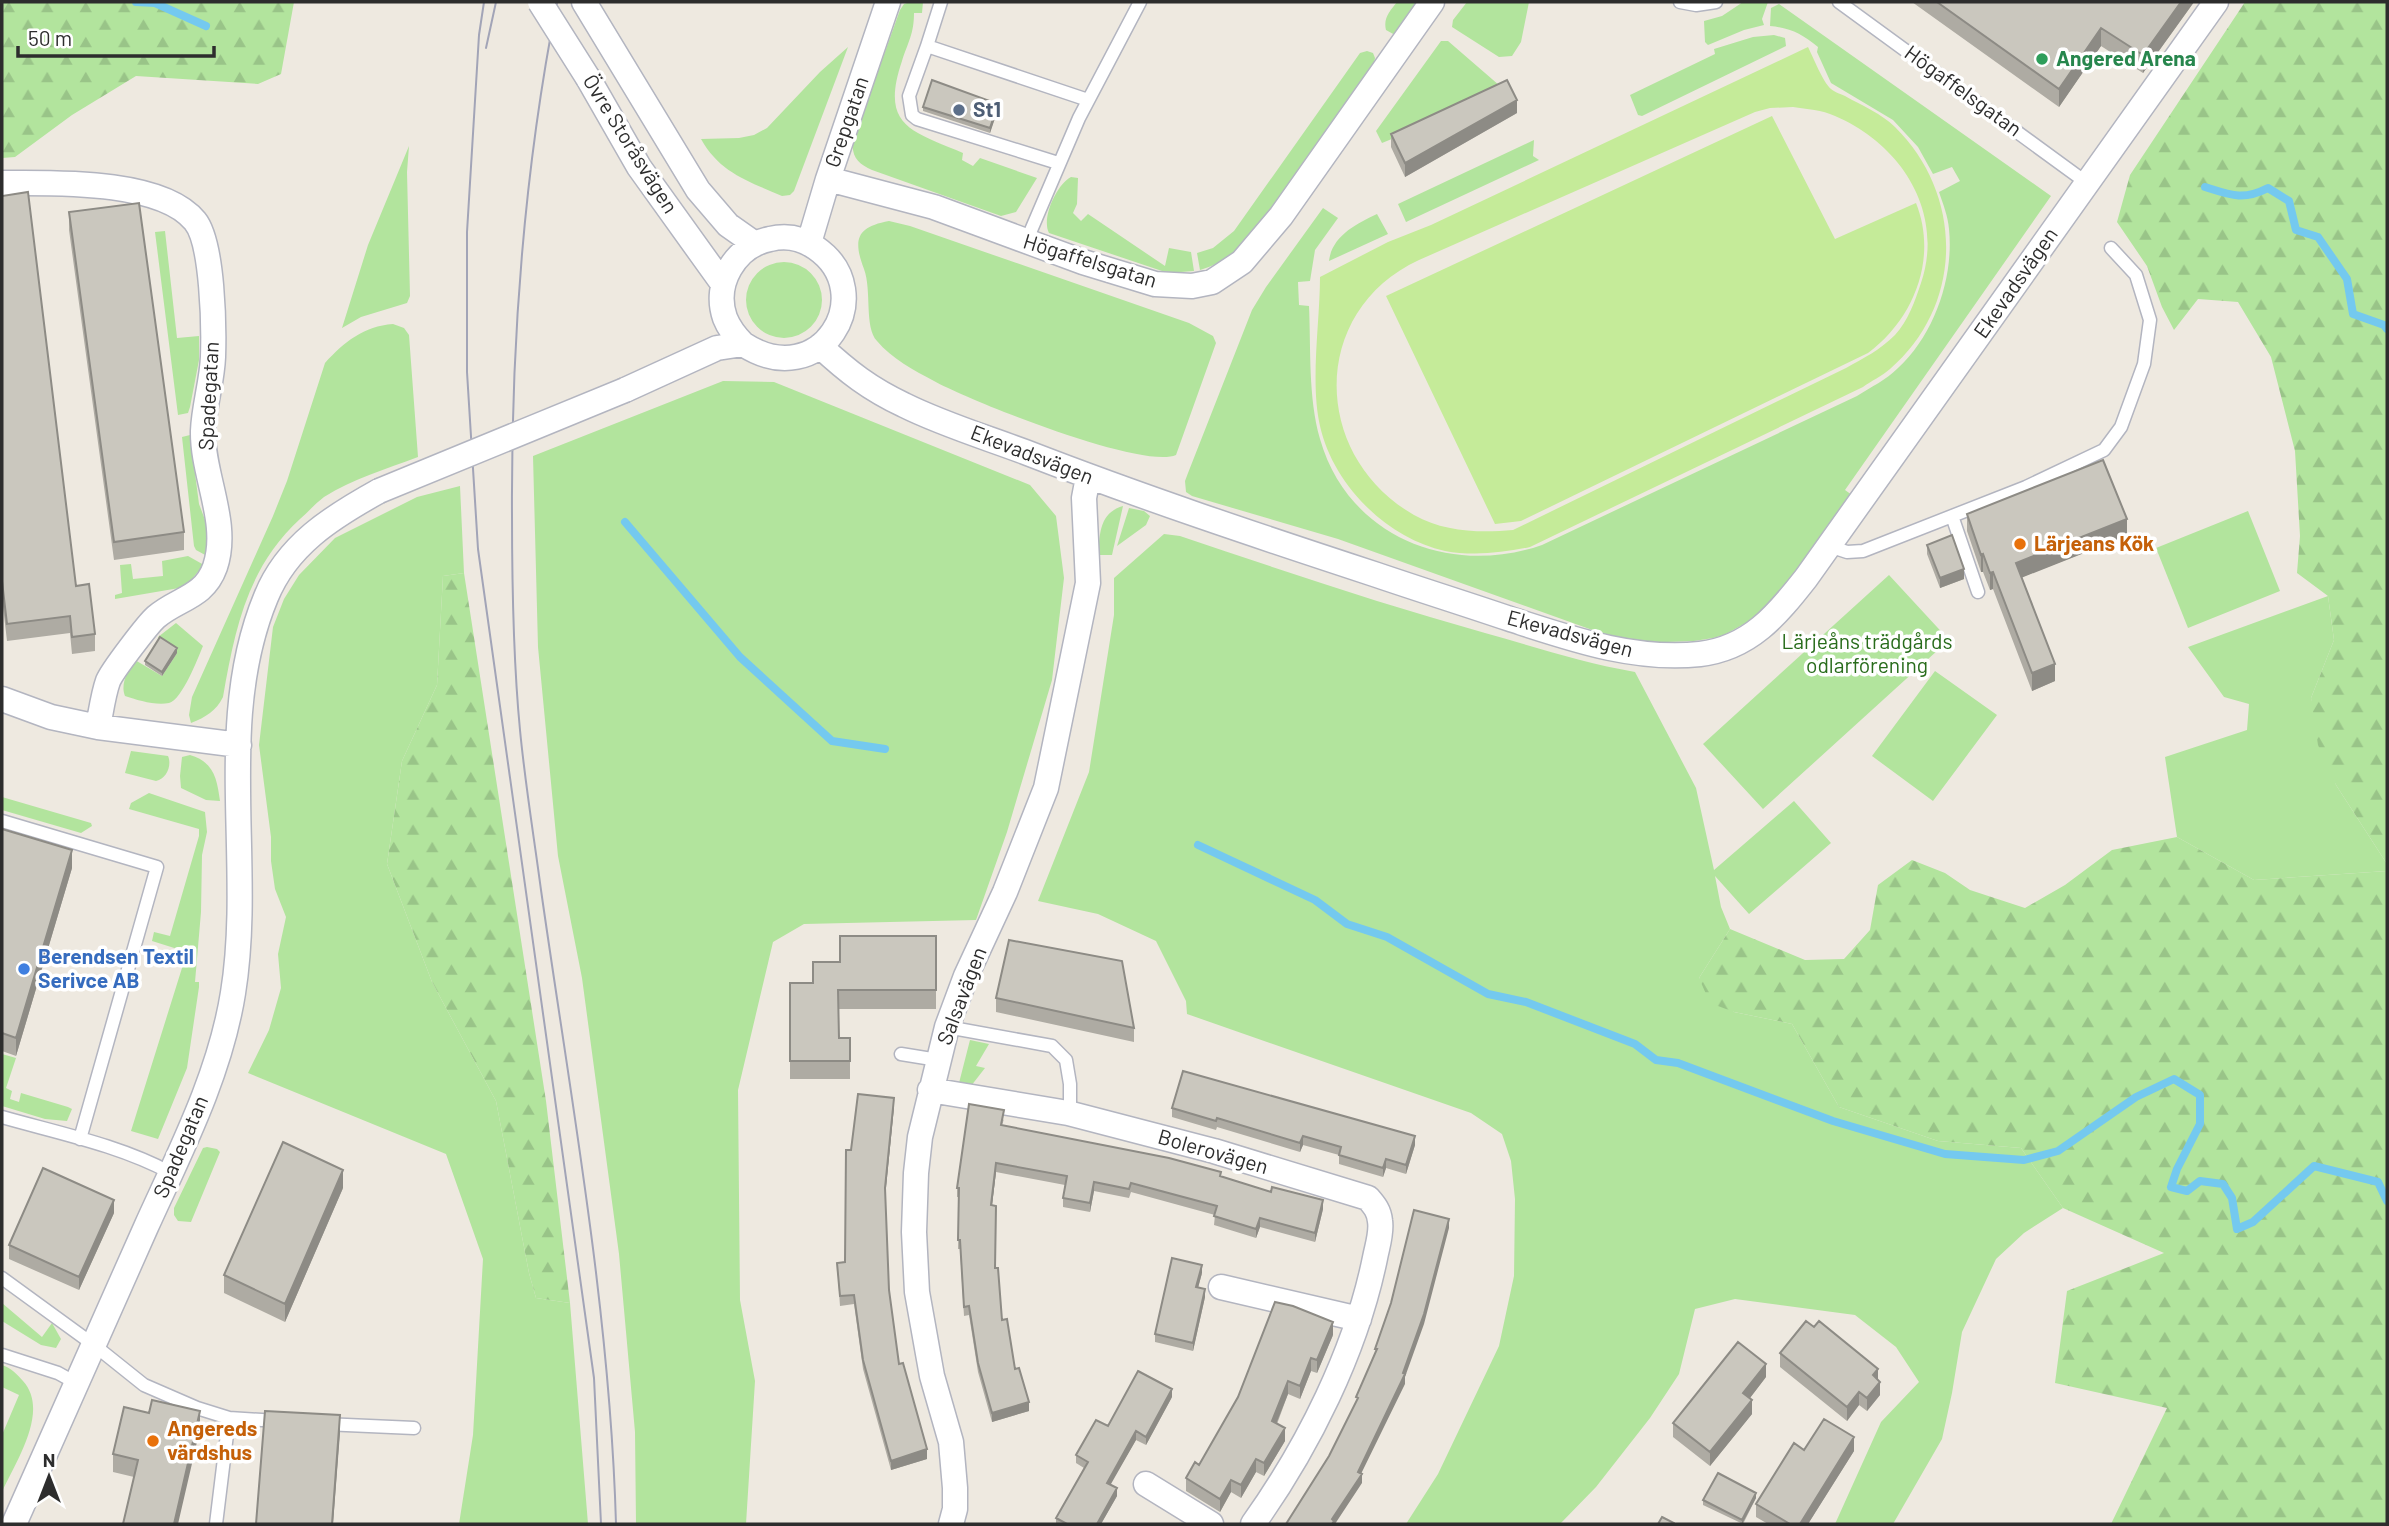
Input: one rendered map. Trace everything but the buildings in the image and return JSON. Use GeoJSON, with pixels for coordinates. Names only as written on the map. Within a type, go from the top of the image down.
{"type":"FeatureCollection","features":[{"type":"Feature","properties":{"kind":"street","name":"Övre Storåsvägen"},"geometry":{"type":"LineString","coordinates":[[540,2],[639,167],[723,284]]}},
{"type":"Feature","properties":{"kind":"street","name":"Övre Storåsvägen"},"geometry":{"type":"LineString","coordinates":[[584,2],[698,190],[728,225],[755,244]]}},
{"type":"Feature","properties":{"kind":"street","name":"Grepgatan"},"geometry":{"type":"LineString","coordinates":[[809,243],[888,2]]}},
{"type":"Feature","properties":{"kind":"street","name":"Högaffelsgatan"},"geometry":{"type":"LineString","coordinates":[[828,179],[934,207],[1026,242],[1155,284],[1192,286],[1212,282],[1242,262],[1281,216],[1432,2]]}},
{"type":"Feature","properties":{"kind":"street","name":"Ekevadsvägen"},"geometry":{"type":"LineString","coordinates":[[820,346],[856,379],[904,406],[1206,519],[1543,630],[1612,650],[1654,655],[1701,654],[1727,648],[1754,634],[1778,615],[2216,2]]}},
{"type":"Feature","properties":{"kind":"street","name":"Spadegatan"},"geometry":{"type":"LineString","coordinates":[[2,183],[65,184],[142,191],[173,204],[195,221],[203,238],[207,259],[212,299],[213,359],[203,435],[220,539],[215,567],[204,589],[156,617],[109,679],[98,727]]}},
{"type":"Feature","properties":{"kind":"street"},"geometry":{"type":"LineString","coordinates":[[782,237],[809,243],[826,255],[838,272],[844,292],[842,313],[834,331],[820,346],[806,355],[773,359],[757,354],[732,332],[724,317],[723,284],[735,260],[755,244],[782,237]]}},
{"type":"Feature","properties":{"kind":"street","name":"Spadegatan"},"geometry":{"type":"LineString","coordinates":[[14,1524],[171,1173],[223,1041],[237,962],[241,865],[239,745],[249,650],[266,597],[281,568],[298,546],[316,530],[379,491],[625,390],[717,348],[743,344]]}},
{"type":"Feature","properties":{"kind":"street","name":"Salsavägen"},"geometry":{"type":"LineString","coordinates":[[951,1524],[955,1509],[955,1488],[951,1442],[932,1376],[916,1292],[914,1231],[920,1137],[947,1027],[1046,788],[1088,583],[1084,498],[1088,477]]}},
{"type":"Feature","properties":{"kind":"street"},"geometry":{"type":"LineString","coordinates":[[2,699],[51,717],[98,727],[239,745]]}},
{"type":"Feature","properties":{"kind":"street","name":"Bolerovägen"},"geometry":{"type":"LineString","coordinates":[[930,1090],[1070,1114],[1214,1152],[1368,1198],[1378,1210],[1381,1225],[1364,1309],[1337,1378],[1293,1462],[1253,1524]]}},
{"type":"Feature","properties":{"kind":"street"},"geometry":{"type":"LineString","coordinates":[[1222,1287],[1359,1319]]}},
{"type":"Feature","properties":{"kind":"street"},"geometry":{"type":"LineString","coordinates":[[1146,1484],[1211,1524]]}},
{"type":"Feature","properties":{"kind":"lane"},"geometry":{"type":"LineString","coordinates":[[941,2],[909,96],[912,115],[917,119],[1058,163]]}},
{"type":"Feature","properties":{"kind":"lane"},"geometry":{"type":"LineString","coordinates":[[1026,242],[1058,163],[1140,2]]}},
{"type":"Feature","properties":{"kind":"lane"},"geometry":{"type":"LineString","coordinates":[[1680,2],[1696,5],[1716,2]]}},
{"type":"Feature","properties":{"kind":"lane","name":"Högaffelsgatan"},"geometry":{"type":"LineString","coordinates":[[1839,2],[2087,183]]}},
{"type":"Feature","properties":{"kind":"lane"},"geometry":{"type":"LineString","coordinates":[[928,46],[1088,100]]}},
{"type":"Feature","properties":{"kind":"lane"},"geometry":{"type":"LineString","coordinates":[[1829,546],[1847,552],[1863,551],[2078,464],[2104,450],[2121,428],[2144,364],[2150,320],[2136,275],[2111,248]]}},
{"type":"Feature","properties":{"kind":"lane"},"geometry":{"type":"LineString","coordinates":[[1952,516],[1978,592]]}},
{"type":"Feature","properties":{"kind":"lane"},"geometry":{"type":"LineString","coordinates":[[2,821],[157,867],[80,1139]]}},
{"type":"Feature","properties":{"kind":"lane"},"geometry":{"type":"LineString","coordinates":[[947,1027],[1052,1046],[1066,1060],[1070,1084],[1070,1114]]}},
{"type":"Feature","properties":{"kind":"lane"},"geometry":{"type":"LineString","coordinates":[[901,1054],[938,1060]]}},
{"type":"Feature","properties":{"kind":"lane"},"geometry":{"type":"LineString","coordinates":[[2,1117],[80,1139],[152,1163],[171,1173]]}},
{"type":"Feature","properties":{"kind":"lane"},"geometry":{"type":"LineString","coordinates":[[2,1279],[94,1345],[144,1385],[197,1408],[229,1418],[414,1429]]}},
{"type":"Feature","properties":{"kind":"lane"},"geometry":{"type":"LineString","coordinates":[[2,1355],[58,1373],[76,1383]]}},
{"type":"Feature","properties":{"kind":"lane"},"geometry":{"type":"LineString","coordinates":[[216,1524],[229,1418]]}},
{"type":"Feature","properties":{"kind":"green space"},"geometry":{"type":"Polygon","coordinates":[[[2,2],[294,2],[281,74],[258,84],[136,76],[72,115],[15,157],[2,158],[2,2]]]}},
{"type":"Feature","properties":{"kind":"green space"},"geometry":{"type":"Polygon","coordinates":[[[923,2],[922,13],[914,13],[912,32],[896,83],[895,100],[898,113],[915,131],[963,153],[962,160],[973,166],[980,158],[1037,178],[1016,212],[1001,216],[872,170],[855,156],[853,141],[900,10],[904,4],[923,2]]]}},
{"type":"Feature","properties":{"kind":"green space"},"geometry":{"type":"Polygon","coordinates":[[[1397,2],[1420,2],[1395,35],[1386,30],[1385,22],[1397,2]]]}},
{"type":"Feature","properties":{"kind":"green space"},"geometry":{"type":"Polygon","coordinates":[[[1467,2],[1529,2],[1521,42],[1512,56],[1499,57],[1452,27],[1453,20],[1467,2]]]}},
{"type":"Feature","properties":{"kind":"green space"},"geometry":{"type":"Polygon","coordinates":[[[1743,2],[1768,2],[1762,19],[1764,25],[1708,45],[1705,42],[1704,21],[1722,16],[1743,2]]]}},
{"type":"Feature","properties":{"kind":"green space"},"geometry":{"type":"Polygon","coordinates":[[[2245,2],[2387,2],[2387,864],[2336,785],[2318,745],[2311,698],[2334,640],[2328,596],[2297,573],[2300,536],[2295,451],[2271,357],[2238,302],[2198,299],[2174,330],[2162,307],[2147,266],[2117,222],[2130,175],[2245,2]]]}},
{"type":"Feature","properties":{"kind":"green space"},"geometry":{"type":"Polygon","coordinates":[[[1779,4],[2051,196],[1845,490],[1852,495],[1796,574],[1753,619],[1713,638],[1641,643],[1623,641],[1338,539],[1186,492],[1185,481],[1252,310],[1323,208],[1338,218],[1315,250],[1310,281],[1298,282],[1299,305],[1309,306],[1312,390],[1320,439],[1334,473],[1354,501],[1378,524],[1407,541],[1439,551],[1472,556],[1507,554],[1542,545],[1857,396],[1893,372],[1911,355],[1922,339],[1939,304],[1945,286],[1950,248],[1948,219],[1939,192],[1960,181],[1952,167],[1933,174],[1918,147],[1893,120],[1831,83],[1817,52],[1818,47],[1796,32],[1770,26],[1771,8],[1779,4]]]}},
{"type":"Feature","properties":{"kind":"green space"},"geometry":{"type":"Polygon","coordinates":[[[1774,35],[1785,38],[1786,46],[1642,116],[1638,115],[1630,95],[1715,54],[1714,49],[1753,37],[1774,35]]]}},
{"type":"Feature","properties":{"kind":"green space"},"geometry":{"type":"Polygon","coordinates":[[[1441,41],[1448,41],[1507,92],[1382,143],[1376,131],[1441,41]]]}},
{"type":"Feature","properties":{"kind":"green space"},"geometry":{"type":"Polygon","coordinates":[[[848,47],[794,191],[790,195],[782,196],[736,175],[709,151],[701,139],[739,138],[754,135],[767,128],[820,72],[848,47]]]}},
{"type":"Feature","properties":{"kind":"green space"},"geometry":{"type":"Polygon","coordinates":[[[1808,47],[1831,89],[1890,122],[1918,154],[1934,184],[1943,217],[1946,250],[1942,282],[1932,314],[1914,343],[1890,369],[1863,387],[1530,547],[1477,554],[1445,551],[1423,544],[1402,534],[1365,505],[1337,468],[1327,447],[1317,409],[1320,277],[1388,242],[1431,225],[1808,47]],[[1793,107],[1755,112],[1419,260],[1383,283],[1357,313],[1342,348],[1337,384],[1341,422],[1356,457],[1380,489],[1414,515],[1437,525],[1475,531],[1513,530],[1846,368],[1889,340],[1907,317],[1921,283],[1927,257],[1927,231],[1922,206],[1912,183],[1898,162],[1880,144],[1859,128],[1835,116],[1793,107]]]}},
{"type":"Feature","properties":{"kind":"green space"},"geometry":{"type":"Polygon","coordinates":[[[1360,53],[1373,53],[1374,64],[1250,238],[1227,257],[1200,270],[1197,253],[1213,248],[1234,231],[1360,53]]]}},
{"type":"Feature","properties":{"kind":"green space"},"geometry":{"type":"Polygon","coordinates":[[[1772,116],[1835,239],[1916,203],[1922,224],[1923,266],[1909,305],[1898,323],[1868,353],[1521,521],[1495,524],[1386,296],[1772,116]]]}},
{"type":"Feature","properties":{"kind":"green space"},"geometry":{"type":"Polygon","coordinates":[[[1534,140],[1533,156],[1539,160],[1406,222],[1398,204],[1534,140]]]}},
{"type":"Feature","properties":{"kind":"green space"},"geometry":{"type":"Polygon","coordinates":[[[409,146],[407,172],[410,296],[407,303],[361,317],[342,328],[368,245],[409,146]]]}},
{"type":"Feature","properties":{"kind":"green space"},"geometry":{"type":"Polygon","coordinates":[[[1071,177],[1078,178],[1077,204],[1073,213],[1081,221],[1088,214],[1165,266],[1169,248],[1191,252],[1194,271],[1168,273],[1049,233],[1047,219],[1052,202],[1071,177]]]}},
{"type":"Feature","properties":{"kind":"green space"},"geometry":{"type":"Polygon","coordinates":[[[1377,214],[1388,234],[1329,261],[1335,245],[1346,232],[1377,214]]]}},
{"type":"Feature","properties":{"kind":"green space"},"geometry":{"type":"Polygon","coordinates":[[[889,221],[1189,323],[1213,336],[1216,343],[1176,455],[1158,457],[1129,453],[1056,431],[953,391],[889,353],[873,335],[869,318],[868,288],[858,243],[864,231],[889,221]]]}},
{"type":"Feature","properties":{"kind":"green space"},"geometry":{"type":"Polygon","coordinates":[[[165,231],[177,338],[199,336],[199,360],[190,407],[188,413],[178,415],[155,232],[165,231]]]}},
{"type":"Feature","properties":{"kind":"green space"},"geometry":{"type":"Polygon","coordinates":[[[784,262],[799,265],[811,273],[819,285],[822,300],[819,315],[811,327],[799,335],[784,338],[769,335],[757,327],[749,315],[746,300],[749,285],[757,273],[769,265],[784,262]]]}},
{"type":"Feature","properties":{"kind":"green space"},"geometry":{"type":"Polygon","coordinates":[[[393,324],[404,328],[409,335],[418,457],[358,480],[324,497],[282,538],[267,558],[246,601],[223,697],[210,713],[191,723],[189,715],[192,697],[287,481],[325,363],[355,336],[373,328],[393,324]]]}},
{"type":"Feature","properties":{"kind":"green space"},"geometry":{"type":"Polygon","coordinates":[[[723,381],[774,382],[1030,485],[1056,516],[1064,578],[1052,680],[1007,832],[976,920],[804,924],[773,942],[738,1090],[740,1300],[755,1381],[746,1524],[636,1524],[635,1432],[619,1254],[582,978],[558,856],[538,647],[533,456],[723,381]]]}},
{"type":"Feature","properties":{"kind":"green space"},"geometry":{"type":"Polygon","coordinates":[[[190,435],[199,504],[207,525],[207,556],[194,546],[182,437],[190,435]]]}},
{"type":"Feature","properties":{"kind":"green space"},"geometry":{"type":"Polygon","coordinates":[[[460,486],[464,573],[443,576],[437,685],[402,761],[387,864],[432,982],[496,1101],[536,1298],[570,1303],[588,1524],[459,1524],[473,1435],[483,1259],[446,1154],[248,1073],[269,1030],[281,988],[278,954],[286,917],[275,889],[259,745],[273,627],[284,599],[299,575],[335,538],[417,497],[460,486]]]}},
{"type":"Feature","properties":{"kind":"green space"},"geometry":{"type":"Polygon","coordinates":[[[1123,506],[1112,555],[1098,555],[1100,532],[1105,519],[1115,509],[1123,506]]]}},
{"type":"Feature","properties":{"kind":"green space"},"geometry":{"type":"Polygon","coordinates":[[[1129,508],[1144,511],[1150,516],[1146,525],[1117,546],[1129,508]]]}},
{"type":"Feature","properties":{"kind":"green space"},"geometry":{"type":"Polygon","coordinates":[[[2248,511],[2280,591],[2188,628],[2156,548],[2248,511]]]}},
{"type":"Feature","properties":{"kind":"green space"},"geometry":{"type":"Polygon","coordinates":[[[1164,534],[1180,536],[1446,622],[1635,672],[1696,788],[1714,870],[1794,801],[1831,843],[1749,914],[1715,876],[1721,907],[1730,929],[1699,978],[1734,1012],[1792,1024],[1839,1107],[1938,1141],[2021,1148],[2063,1208],[2024,1233],[1996,1259],[1962,1332],[1942,1439],[1893,1524],[1835,1524],[1881,1422],[1919,1382],[1896,1347],[1855,1315],[1735,1299],[1695,1309],[1679,1374],[1650,1418],[1596,1487],[1560,1524],[1406,1524],[1438,1474],[1499,1346],[1514,1276],[1515,1199],[1511,1161],[1502,1134],[1471,1113],[1187,1014],[1186,1001],[1156,941],[1098,914],[1038,901],[1089,772],[1114,615],[1114,578],[1164,534]]]}},
{"type":"Feature","properties":{"kind":"green space"},"geometry":{"type":"Polygon","coordinates":[[[188,556],[204,565],[185,587],[115,599],[115,595],[122,593],[120,565],[131,564],[133,579],[163,576],[162,561],[188,556]]]}},
{"type":"Feature","properties":{"kind":"green space"},"geometry":{"type":"Polygon","coordinates":[[[464,573],[546,1101],[570,1303],[536,1298],[496,1101],[432,982],[387,864],[402,761],[437,685],[443,576],[464,573]]]}},
{"type":"Feature","properties":{"kind":"green space","name":"Lärjeåns trädgårds odlarförening"},"geometry":{"type":"Polygon","coordinates":[[[1889,575],[1949,640],[1763,809],[1703,744],[1889,575]]]}},
{"type":"Feature","properties":{"kind":"green space"},"geometry":{"type":"Polygon","coordinates":[[[2328,596],[2334,640],[2311,698],[2336,785],[2387,864],[2387,871],[2254,880],[2177,837],[2165,757],[2247,730],[2249,704],[2224,697],[2188,647],[2328,596]]]}},
{"type":"Feature","properties":{"kind":"green space"},"geometry":{"type":"Polygon","coordinates":[[[176,623],[203,646],[179,695],[164,704],[125,696],[124,682],[135,660],[162,676],[177,653],[160,642],[158,637],[176,623]]]}},
{"type":"Feature","properties":{"kind":"green space"},"geometry":{"type":"Polygon","coordinates":[[[1935,671],[1997,715],[1933,801],[1872,756],[1935,671]]]}},
{"type":"Feature","properties":{"kind":"green space"},"geometry":{"type":"Polygon","coordinates":[[[131,751],[168,756],[166,775],[156,781],[125,773],[131,751]]]}},
{"type":"Feature","properties":{"kind":"green space"},"geometry":{"type":"Polygon","coordinates":[[[190,755],[204,762],[213,772],[220,801],[206,800],[181,788],[182,757],[190,755]]]}},
{"type":"Feature","properties":{"kind":"green space"},"geometry":{"type":"Polygon","coordinates":[[[149,793],[205,812],[207,832],[202,855],[201,912],[195,982],[199,982],[199,987],[187,1068],[158,1139],[131,1131],[187,952],[152,941],[154,932],[170,936],[199,829],[129,809],[131,803],[149,793]]]}},
{"type":"Feature","properties":{"kind":"green space"},"geometry":{"type":"Polygon","coordinates":[[[2,797],[91,823],[92,826],[81,833],[2,810],[2,797]]]}},
{"type":"Feature","properties":{"kind":"green space"},"geometry":{"type":"Polygon","coordinates":[[[2177,837],[2254,880],[2387,871],[2387,1524],[2111,1524],[2167,1408],[2055,1383],[2067,1291],[2164,1253],[2063,1208],[2021,1148],[1938,1141],[1839,1107],[1792,1024],[1734,1012],[1710,1003],[1699,978],[1730,929],[1805,960],[1844,959],[1870,930],[1878,885],[1912,860],[1945,873],[1970,890],[2025,908],[2065,885],[2112,850],[2177,837]]]}},
{"type":"Feature","properties":{"kind":"green space"},"geometry":{"type":"Polygon","coordinates":[[[970,1040],[989,1044],[976,1066],[985,1068],[971,1086],[959,1083],[970,1040]]]}},
{"type":"Feature","properties":{"kind":"green space"},"geometry":{"type":"Polygon","coordinates":[[[2,1054],[16,1058],[6,1088],[12,1091],[10,1099],[19,1102],[21,1093],[68,1107],[72,1109],[67,1121],[45,1119],[2,1106],[2,1054]]]}},
{"type":"Feature","properties":{"kind":"green space"},"geometry":{"type":"Polygon","coordinates":[[[203,1148],[220,1152],[191,1222],[178,1221],[174,1208],[203,1148]]]}},
{"type":"Feature","properties":{"kind":"green space"},"geometry":{"type":"Polygon","coordinates":[[[2,1303],[42,1337],[52,1323],[61,1339],[56,1348],[41,1345],[2,1321],[2,1303]]]}},
{"type":"Feature","properties":{"kind":"green space"},"geometry":{"type":"Polygon","coordinates":[[[2,1365],[23,1381],[30,1393],[33,1407],[28,1436],[2,1492],[2,1435],[19,1395],[2,1387],[2,1365]]]}},
{"type":"Feature","properties":{"kind":"waterway"},"geometry":{"type":"LineString","coordinates":[[136,2],[155,3],[206,26]]}},
{"type":"Feature","properties":{"kind":"waterway"},"geometry":{"type":"LineString","coordinates":[[2205,187],[2244,196],[2268,188],[2289,201],[2296,230],[2318,237],[2347,279],[2353,314],[2384,325],[2387,329]]}},
{"type":"Feature","properties":{"kind":"waterway"},"geometry":{"type":"LineString","coordinates":[[625,522],[740,657],[832,741],[885,749]]}},
{"type":"Feature","properties":{"kind":"waterway"},"geometry":{"type":"LineString","coordinates":[[1198,845],[1315,900],[1347,924],[1387,937],[1488,994],[1526,1002],[1635,1044],[1656,1060],[1678,1063],[1833,1121],[1945,1154],[2024,1160],[2058,1151],[2136,1097],[2174,1079],[2200,1095],[2200,1124],[2171,1187],[2187,1191],[2200,1181],[2223,1184],[2232,1198],[2237,1229],[2253,1222],[2314,1166],[2378,1182],[2387,1201]]}},
{"type":"Feature","properties":{"kind":"tram line"},"geometry":{"type":"LineString","coordinates":[[484,2],[479,35],[467,232],[467,372],[478,549],[594,1378],[601,1524]]}},
{"type":"Feature","properties":{"kind":"tram line"},"geometry":{"type":"LineString","coordinates":[[486,48],[496,2]]}},
{"type":"Feature","properties":{"kind":"tram line"},"geometry":{"type":"LineString","coordinates":[[557,2],[536,129],[517,321],[512,450],[514,649],[527,790],[598,1285],[616,1524]]}},
{"type":"Feature","properties":{"kind":"place","name":"Angered Arena"},"geometry":{"type":"Point","coordinates":[2042,59]}},
{"type":"Feature","properties":{"kind":"place","name":"St1"},"geometry":{"type":"Point","coordinates":[959,110]}},
{"type":"Feature","properties":{"kind":"place","name":"Lärjeans Kök"},"geometry":{"type":"Point","coordinates":[2020,544]}},
{"type":"Feature","properties":{"kind":"place","name":"Berendsen Textil Serivce AB"},"geometry":{"type":"Point","coordinates":[24,969]}},
{"type":"Feature","properties":{"kind":"place","name":"Angereds värdshus"},"geometry":{"type":"Point","coordinates":[153,1441]}}]}
